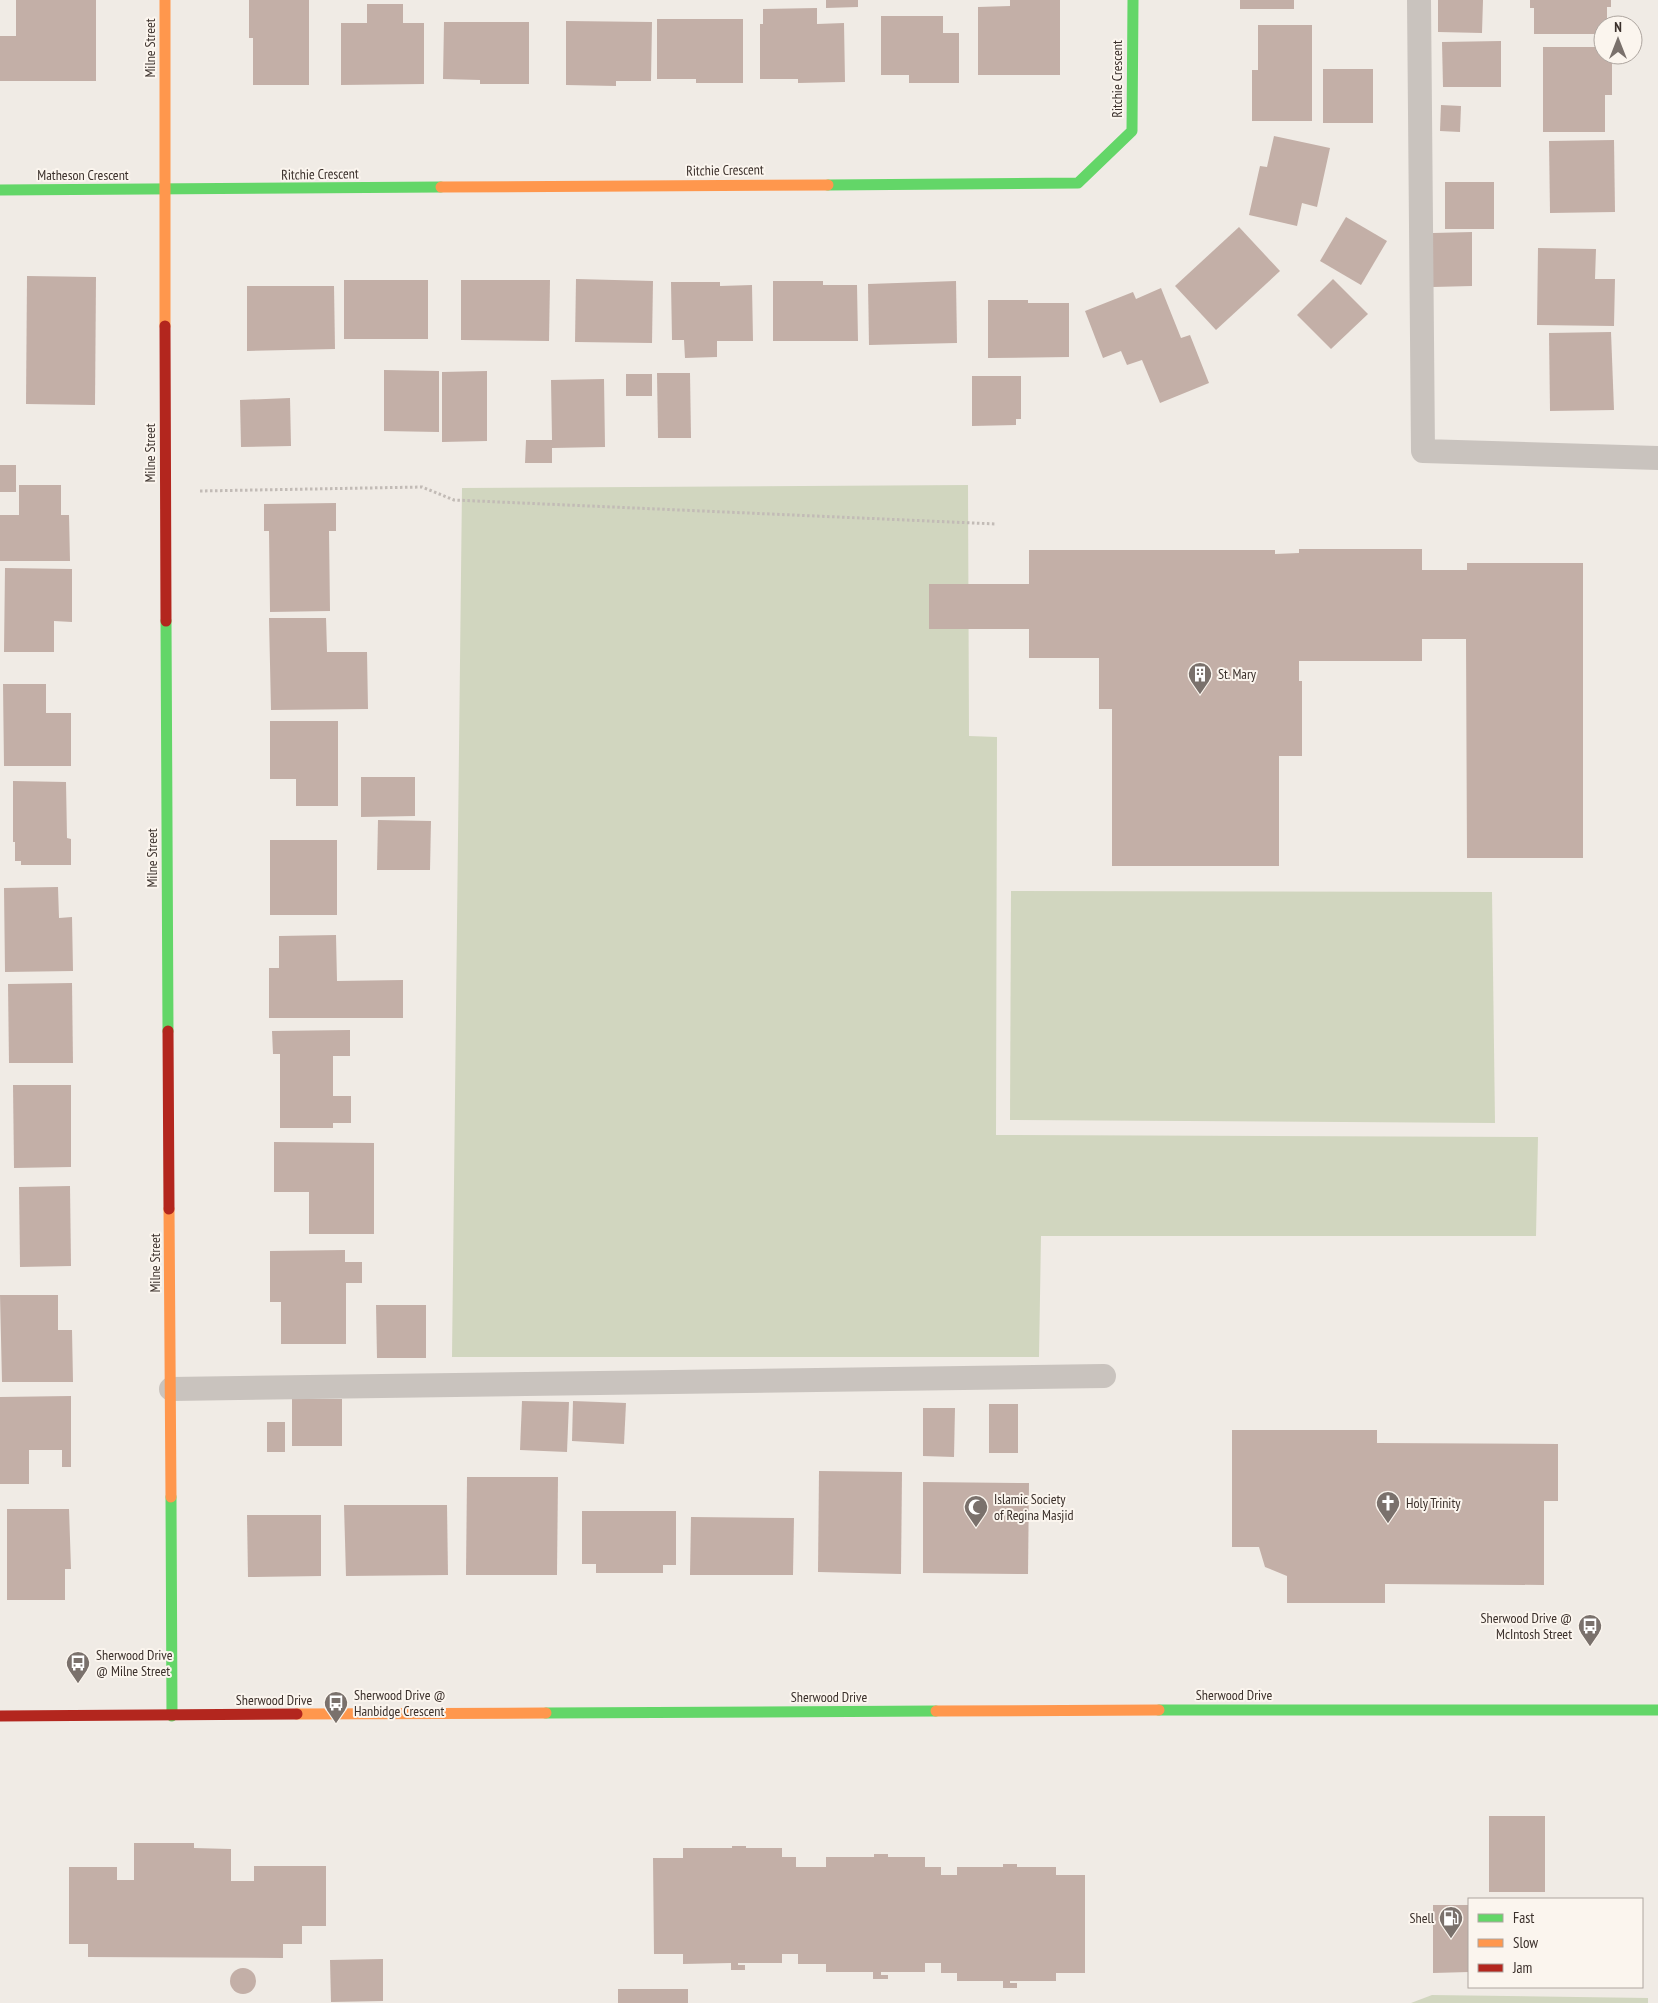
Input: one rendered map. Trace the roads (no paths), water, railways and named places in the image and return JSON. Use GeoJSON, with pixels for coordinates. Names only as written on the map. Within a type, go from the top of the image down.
{"type":"FeatureCollection","features":[{"type":"Feature","properties":{"kind":"street","name":"Milne Street"},"geometry":{"type":"LineString","coordinates":[[165,0],[165,492],[172,1716]]}},
{"type":"Feature","properties":{"kind":"street","name":"Ritchie Crescent"},"geometry":{"type":"LineString","coordinates":[[166,190],[1078,183],[1132,132],[1133,0]]}},
{"type":"Feature","properties":{"kind":"street","name":"Matheson Crescent"},"geometry":{"type":"LineString","coordinates":[[0,190],[166,190]]}},
{"type":"Feature","properties":{"kind":"street","name":"Sherwood Drive"},"geometry":{"type":"LineString","coordinates":[[0,1716],[1102,1710],[1658,1710]]}},
{"type":"Feature","properties":{"kind":"lane"},"geometry":{"type":"LineString","coordinates":[[1419,0],[1423,451],[1658,458]]}},
{"type":"Feature","properties":{"kind":"lane"},"geometry":{"type":"LineString","coordinates":[[171,1388],[1104,1376]]}},
{"type":"Feature","properties":{"kind":"place","name":"St. Mary"},"geometry":{"type":"Point","coordinates":[1200,695]}},
{"type":"Feature","properties":{"kind":"place","name":"Holy Trinity"},"geometry":{"type":"Point","coordinates":[1388,1524]}},
{"type":"Feature","properties":{"kind":"place","name":"Islamic Society of Regina Masjid"},"geometry":{"type":"Point","coordinates":[976,1528]}},
{"type":"Feature","properties":{"kind":"place","name":"Sherwood Drive @ McIntosh Street"},"geometry":{"type":"Point","coordinates":[1590,1647]}},
{"type":"Feature","properties":{"kind":"place","name":"Sherwood Drive @ Milne Street"},"geometry":{"type":"Point","coordinates":[78,1684]}},
{"type":"Feature","properties":{"kind":"place","name":"Sherwood Drive @ Hanbidge Crescent"},"geometry":{"type":"Point","coordinates":[336,1724]}},
{"type":"Feature","properties":{"kind":"place","name":"Shell"},"geometry":{"type":"Point","coordinates":[1451,1939]}}]}
